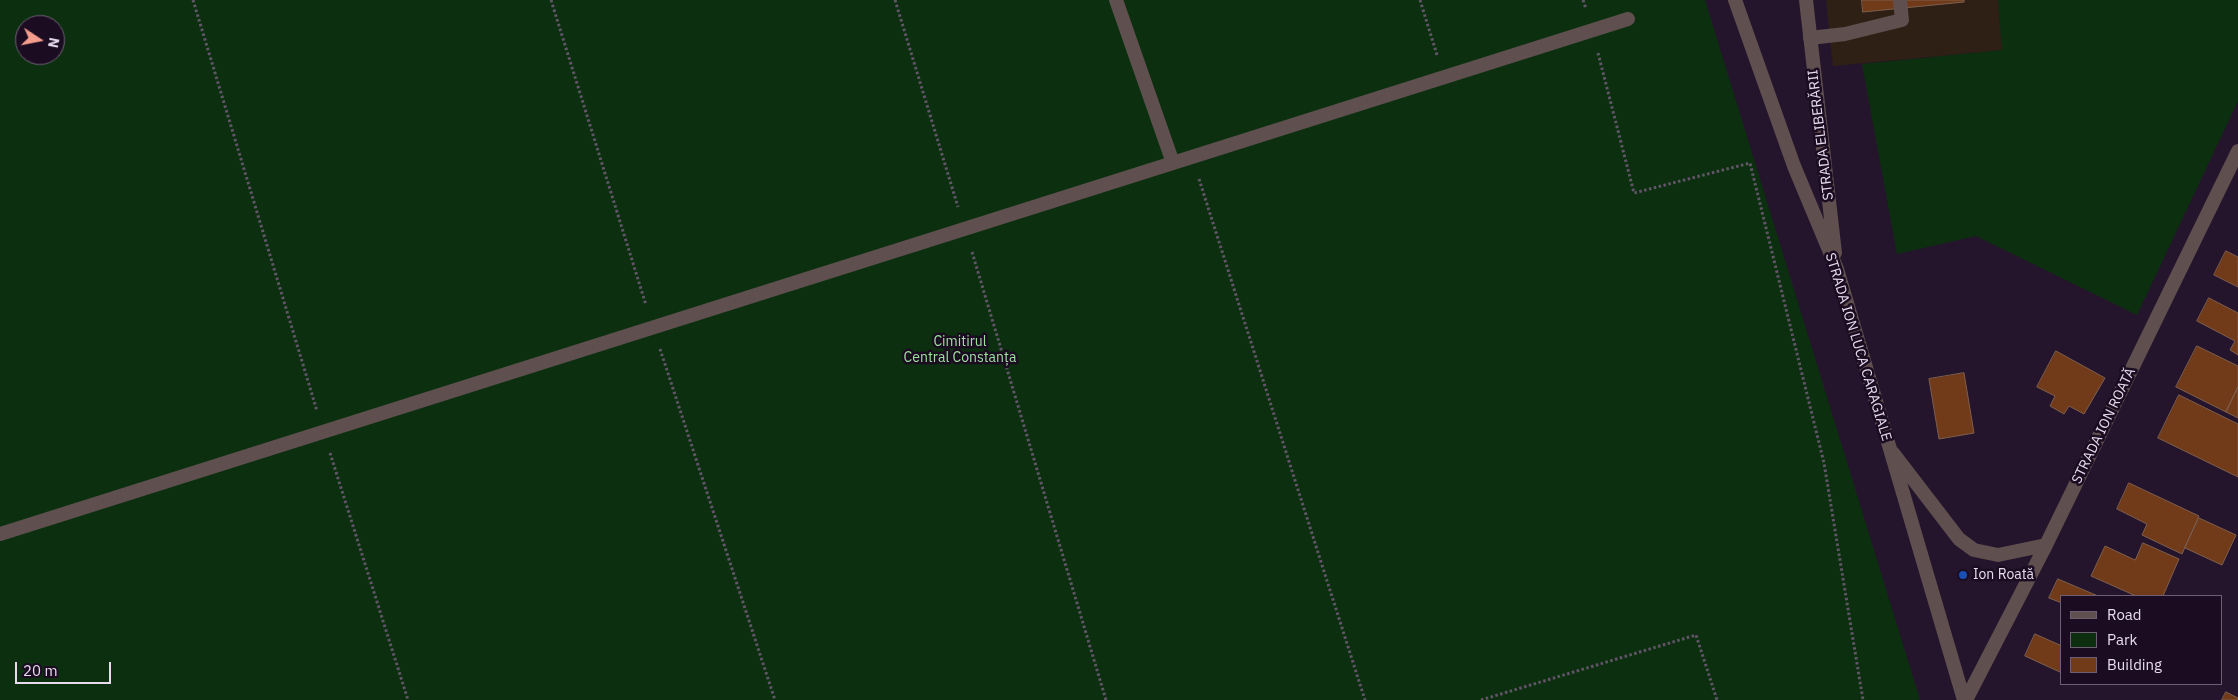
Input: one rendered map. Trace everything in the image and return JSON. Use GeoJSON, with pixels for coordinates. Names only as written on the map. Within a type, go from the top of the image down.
{"type":"FeatureCollection","features":[{"type":"Feature","properties":{"kind":"street"},"geometry":{"type":"LineString","coordinates":[[1116,0],[1173,163]]}},
{"type":"Feature","properties":{"kind":"street","name":"STRADA ION LUCA CARAGIALE"},"geometry":{"type":"LineString","coordinates":[[1735,0],[1794,166],[1837,270],[1965,700]]}},
{"type":"Feature","properties":{"kind":"street","name":"STRADA ELIBERĂRII"},"geometry":{"type":"LineString","coordinates":[[1806,0],[1837,270]]}},
{"type":"Feature","properties":{"kind":"street"},"geometry":{"type":"LineString","coordinates":[[1810,38],[1845,34],[1902,20],[1900,0]]}},
{"type":"Feature","properties":{"kind":"street"},"geometry":{"type":"LineString","coordinates":[[0,534],[1628,19]]}},
{"type":"Feature","properties":{"kind":"street","name":"STRADA ION ROATĂ"},"geometry":{"type":"LineString","coordinates":[[1965,700],[2046,545],[2238,151]]}},
{"type":"Feature","properties":{"kind":"street"},"geometry":{"type":"LineString","coordinates":[[1888,446],[1959,539],[1974,550],[1998,555],[2046,545]]}},
{"type":"Feature","properties":{"kind":"path"},"geometry":{"type":"LineString","coordinates":[[193,0],[324,432],[408,700]]}},
{"type":"Feature","properties":{"kind":"path"},"geometry":{"type":"LineString","coordinates":[[550,0],[653,328],[775,700]]}},
{"type":"Feature","properties":{"kind":"path"},"geometry":{"type":"LineString","coordinates":[[895,0],[1106,700]]}},
{"type":"Feature","properties":{"kind":"path"},"geometry":{"type":"LineString","coordinates":[[1420,0],[1444,78]]}},
{"type":"Feature","properties":{"kind":"path"},"geometry":{"type":"LineString","coordinates":[[1592,30],[1634,193],[1750,163],[1824,463],[1863,700]]}},
{"type":"Feature","properties":{"kind":"path"},"geometry":{"type":"LineString","coordinates":[[1192,157],[1364,700]]}},
{"type":"Feature","properties":{"kind":"path"},"geometry":{"type":"LineString","coordinates":[[1481,700],[1696,635],[1717,700]]}},
{"type":"Feature","properties":{"kind":"shaded area"},"geometry":{"type":"Polygon","coordinates":[[[1826,0],[1998,0],[2002,50],[1833,66],[1826,0]]]}},
{"type":"Feature","properties":{"kind":"green space","name":"Cimitirul Central Constanța"},"geometry":{"type":"Polygon","coordinates":[[[0,0],[1705,0],[1920,700],[0,700],[0,0]]]}},
{"type":"Feature","properties":{"kind":"green space"},"geometry":{"type":"Polygon","coordinates":[[[1998,0],[2238,0],[2238,101],[2137,315],[1976,236],[1897,254],[1862,64],[2002,50],[1998,0]]]}},
{"type":"Feature","properties":{"kind":"building"},"geometry":{"type":"Polygon","coordinates":[[[1862,0],[1964,0],[1964,2],[1863,12],[1862,0]]]}},
{"type":"Feature","properties":{"kind":"building"},"geometry":{"type":"Polygon","coordinates":[[[2226,251],[2238,257],[2238,287],[2214,275],[2226,251]]]}},
{"type":"Feature","properties":{"kind":"building"},"geometry":{"type":"Polygon","coordinates":[[[2209,298],[2238,313],[2238,355],[2230,350],[2235,341],[2197,321],[2209,298]]]}},
{"type":"Feature","properties":{"kind":"building"},"geometry":{"type":"Polygon","coordinates":[[[2197,346],[2238,366],[2238,387],[2226,412],[2176,387],[2197,346]]]}},
{"type":"Feature","properties":{"kind":"building"},"geometry":{"type":"Polygon","coordinates":[[[2056,351],[2105,378],[2084,414],[2069,406],[2064,414],[2050,406],[2055,396],[2037,387],[2056,351]]]}},
{"type":"Feature","properties":{"kind":"building"},"geometry":{"type":"Polygon","coordinates":[[[1964,373],[1974,433],[1939,439],[1929,379],[1964,373]]]}},
{"type":"Feature","properties":{"kind":"building"},"geometry":{"type":"Polygon","coordinates":[[[2238,387],[2238,418],[2226,412],[2238,387]]]}},
{"type":"Feature","properties":{"kind":"building"},"geometry":{"type":"Polygon","coordinates":[[[2179,395],[2238,424],[2238,477],[2158,438],[2179,395]]]}},
{"type":"Feature","properties":{"kind":"building"},"geometry":{"type":"Polygon","coordinates":[[[2129,483],[2199,516],[2182,554],[2142,535],[2147,524],[2117,509],[2129,483]]]}},
{"type":"Feature","properties":{"kind":"building"},"geometry":{"type":"Polygon","coordinates":[[[2199,518],[2236,535],[2222,565],[2185,548],[2199,518]]]}},
{"type":"Feature","properties":{"kind":"building"},"geometry":{"type":"Polygon","coordinates":[[[2143,543],[2179,559],[2163,595],[2134,595],[2091,576],[2105,546],[2135,560],[2143,543]]]}},
{"type":"Feature","properties":{"kind":"building"},"geometry":{"type":"Polygon","coordinates":[[[2058,579],[2096,595],[2060,595],[2060,602],[2049,598],[2058,579]]]}},
{"type":"Feature","properties":{"kind":"building"},"geometry":{"type":"Polygon","coordinates":[[[2035,634],[2060,645],[2060,672],[2025,656],[2035,634]]]}},
{"type":"Feature","properties":{"kind":"building"},"geometry":{"type":"Polygon","coordinates":[[[2226,692],[2238,698],[2238,700],[2222,700],[2226,692]]]}},
{"type":"Feature","properties":{"kind":"place","name":"Ion Roată"},"geometry":{"type":"Point","coordinates":[1963,575]}}]}
